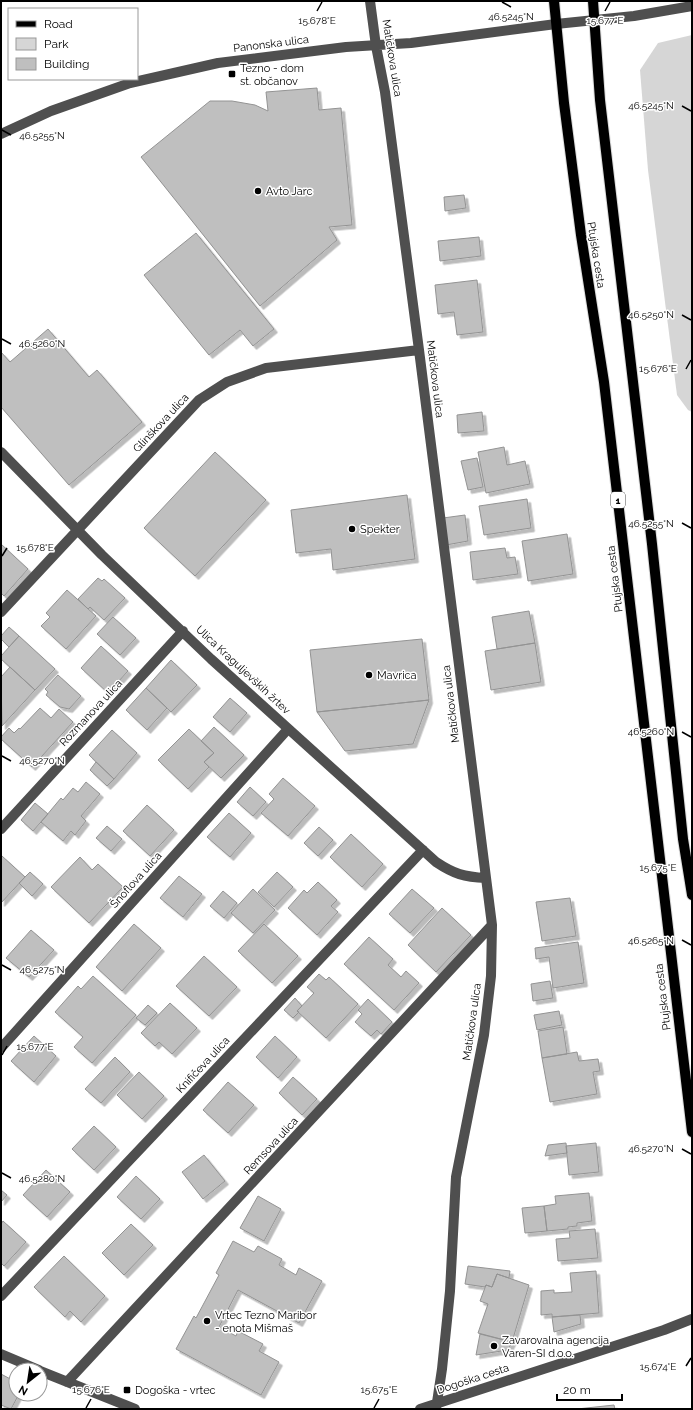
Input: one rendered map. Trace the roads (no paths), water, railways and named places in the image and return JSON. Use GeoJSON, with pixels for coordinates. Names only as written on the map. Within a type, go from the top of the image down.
{"type":"FeatureCollection","features":[{"type":"Feature","properties":{"kind":"main road","name":"Ptujska cesta"},"geometry":{"type":"LineString","coordinates":[[554,1],[581,235],[604,382],[692,1132]]}},
{"type":"Feature","properties":{"kind":"main road","name":"Ptujska cesta"},"geometry":{"type":"LineString","coordinates":[[593,1],[600,100],[650,528],[683,831],[692,895]]}},
{"type":"Feature","properties":{"kind":"street","name":"Matičkova ulica"},"geometry":{"type":"LineString","coordinates":[[370,1],[376,46],[385,92],[492,925],[491,976],[484,1035],[456,1177],[450,1291],[436,1406]]}},
{"type":"Feature","properties":{"kind":"street"},"geometry":{"type":"LineString","coordinates":[[556,24],[634,16],[692,6]]}},
{"type":"Feature","properties":{"kind":"street","name":"Panonska ulica"},"geometry":{"type":"LineString","coordinates":[[1,134],[51,111],[130,83],[218,63],[346,47],[411,43],[556,24]]}},
{"type":"Feature","properties":{"kind":"street","name":"Glinškova ulica"},"geometry":{"type":"LineString","coordinates":[[1,612],[199,400],[227,382],[266,368],[419,350]]}},
{"type":"Feature","properties":{"kind":"street","name":"Ulica Kraguljevških žrtev"},"geometry":{"type":"LineString","coordinates":[[1,452],[102,555],[211,659],[422,850],[449,871],[468,877],[486,878]]}},
{"type":"Feature","properties":{"kind":"street","name":"Rozmanova ulica"},"geometry":{"type":"LineString","coordinates":[[1,829],[183,631]]}},
{"type":"Feature","properties":{"kind":"street","name":"Šnoflova ulica"},"geometry":{"type":"LineString","coordinates":[[1,1048],[288,729]]}},
{"type":"Feature","properties":{"kind":"street","name":"Knifičeva ulica"},"geometry":{"type":"LineString","coordinates":[[1,1296],[422,850]]}},
{"type":"Feature","properties":{"kind":"street","name":"Remsova ulica"},"geometry":{"type":"LineString","coordinates":[[67,1382],[492,925]]}},
{"type":"Feature","properties":{"kind":"street","name":"Dogoška cesta"},"geometry":{"type":"LineString","coordinates":[[420,1409],[436,1406],[664,1330],[692,1319]]}},
{"type":"Feature","properties":{"kind":"street"},"geometry":{"type":"LineString","coordinates":[[1,1354],[20,1362]]}},
{"type":"Feature","properties":{"kind":"street"},"geometry":{"type":"LineString","coordinates":[[48,1374],[135,1409]]}},
{"type":"Feature","properties":{"kind":"place","name":"Tezno - dom st. občanov"},"geometry":{"type":"Point","coordinates":[232,74]}},
{"type":"Feature","properties":{"kind":"place","name":"Avto Jarc"},"geometry":{"type":"Point","coordinates":[258,191]}},
{"type":"Feature","properties":{"kind":"place","name":"Spekter"},"geometry":{"type":"Point","coordinates":[352,529]}},
{"type":"Feature","properties":{"kind":"place","name":"Mavrica"},"geometry":{"type":"Point","coordinates":[369,675]}},
{"type":"Feature","properties":{"kind":"place","name":"Vrtec Tezno Maribor - enota Mišmaš"},"geometry":{"type":"Point","coordinates":[207,1321]}},
{"type":"Feature","properties":{"kind":"place","name":"Zavarovalna agencija Varen-SI d.o.o."},"geometry":{"type":"Point","coordinates":[494,1346]}},
{"type":"Feature","properties":{"kind":"place","name":"Dogoška - vrtec"},"geometry":{"type":"Point","coordinates":[127,1390]}}]}
